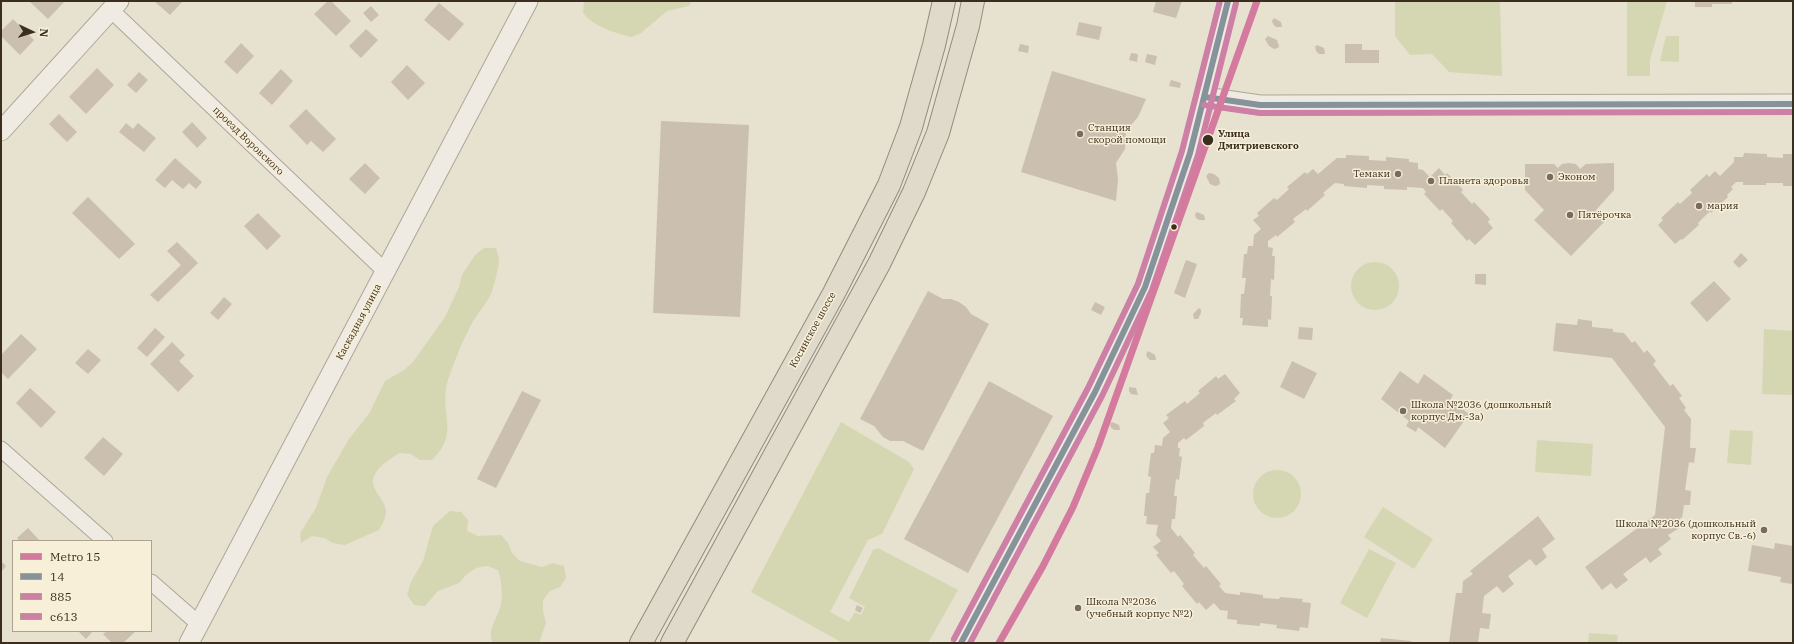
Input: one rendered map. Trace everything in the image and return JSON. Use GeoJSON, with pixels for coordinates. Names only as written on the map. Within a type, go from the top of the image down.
{"type":"FeatureCollection","features":[{"type":"Feature","properties":{"kind":"highway","name":"Косинское шоссе"},"geometry":{"type":"LineString","coordinates":[[641,643],[834,293],[889,184],[911,127],[934,45],[944,1]]}},
{"type":"Feature","properties":{"kind":"highway"},"geometry":{"type":"LineString","coordinates":[[672,643],[879,264],[914,192],[938,133],[968,26],[973,1]]}},
{"type":"Feature","properties":{"kind":"street","name":"Каскадная улица"},"geometry":{"type":"LineString","coordinates":[[189,643],[528,1]]}},
{"type":"Feature","properties":{"kind":"street"},"geometry":{"type":"LineString","coordinates":[[961,643],[1095,392],[1145,287],[1171,214],[1190,153],[1228,1]]}},
{"type":"Feature","properties":{"kind":"street","name":"проезд Воровского"},"geometry":{"type":"LineString","coordinates":[[115,5],[385,272]]}},
{"type":"Feature","properties":{"kind":"street"},"geometry":{"type":"LineString","coordinates":[[1,131],[115,5]]}},
{"type":"Feature","properties":{"kind":"street"},"geometry":{"type":"LineString","coordinates":[[1205,97],[1260,105],[1793,104]]}},
{"type":"Feature","properties":{"kind":"street"},"geometry":{"type":"LineString","coordinates":[[1,449],[104,540]]}},
{"type":"Feature","properties":{"kind":"street"},"geometry":{"type":"LineString","coordinates":[[152,583],[199,624]]}},
{"type":"Feature","properties":{"kind":"green space"},"geometry":{"type":"Polygon","coordinates":[[[584,1],[692,1],[689,6],[667,11],[641,33],[631,37],[605,29],[593,22],[583,13],[584,1]]]}},
{"type":"Feature","properties":{"kind":"green space"},"geometry":{"type":"Polygon","coordinates":[[[1395,1],[1500,1],[1502,76],[1449,72],[1432,54],[1410,55],[1395,36],[1395,1]]]}},
{"type":"Feature","properties":{"kind":"green space"},"geometry":{"type":"Polygon","coordinates":[[[1627,1],[1667,1],[1650,60],[1650,76],[1627,76],[1627,1]]]}},
{"type":"Feature","properties":{"kind":"green space"},"geometry":{"type":"Polygon","coordinates":[[[1666,36],[1679,36],[1679,62],[1660,61],[1666,36]]]}},
{"type":"Feature","properties":{"kind":"green space"},"geometry":{"type":"Polygon","coordinates":[[[484,248],[496,248],[499,260],[497,273],[490,296],[474,319],[467,333],[448,380],[445,402],[447,431],[441,450],[432,460],[420,460],[411,454],[399,453],[378,469],[374,476],[373,484],[386,510],[379,530],[345,545],[333,543],[324,538],[312,536],[301,543],[300,533],[316,508],[327,477],[349,439],[370,412],[385,381],[404,370],[413,362],[445,317],[459,287],[462,275],[475,255],[484,248]]]}},
{"type":"Feature","properties":{"kind":"green space"},"geometry":{"type":"Polygon","coordinates":[[[1370,262],[1380,262],[1389,266],[1395,272],[1398,277],[1398,295],[1389,306],[1380,310],[1370,310],[1361,306],[1355,300],[1351,291],[1351,281],[1355,272],[1361,266],[1370,262]]]}},
{"type":"Feature","properties":{"kind":"green space"},"geometry":{"type":"Polygon","coordinates":[[[1764,329],[1793,331],[1793,395],[1762,394],[1764,329]]]}},
{"type":"Feature","properties":{"kind":"green space"},"geometry":{"type":"Polygon","coordinates":[[[841,422],[909,462],[914,469],[882,534],[868,540],[830,612],[849,622],[855,612],[861,615],[865,607],[849,598],[873,550],[878,548],[958,590],[928,643],[843,643],[751,592],[841,422]]]}},
{"type":"Feature","properties":{"kind":"green space"},"geometry":{"type":"Polygon","coordinates":[[[1730,430],[1753,431],[1751,465],[1727,463],[1730,430]]]}},
{"type":"Feature","properties":{"kind":"green space"},"geometry":{"type":"Polygon","coordinates":[[[1537,440],[1593,444],[1591,476],[1535,472],[1537,440]]]}},
{"type":"Feature","properties":{"kind":"green space"},"geometry":{"type":"Polygon","coordinates":[[[1272,470],[1282,470],[1291,474],[1297,480],[1300,485],[1300,503],[1291,514],[1282,518],[1272,518],[1263,514],[1257,508],[1253,499],[1253,489],[1257,480],[1263,474],[1272,470]]]}},
{"type":"Feature","properties":{"kind":"green space"},"geometry":{"type":"Polygon","coordinates":[[[1383,507],[1433,539],[1414,569],[1364,537],[1383,507]]]}},
{"type":"Feature","properties":{"kind":"green space"},"geometry":{"type":"Polygon","coordinates":[[[450,511],[461,512],[468,520],[467,531],[478,536],[501,535],[508,543],[512,553],[520,561],[542,567],[553,563],[564,566],[566,578],[560,587],[550,591],[543,600],[543,611],[546,623],[539,643],[493,643],[491,633],[500,609],[502,591],[498,570],[487,566],[476,568],[466,575],[459,583],[438,591],[425,606],[414,605],[407,595],[411,582],[423,561],[433,526],[450,511]]]}},
{"type":"Feature","properties":{"kind":"green space"},"geometry":{"type":"Polygon","coordinates":[[[1369,549],[1396,563],[1367,618],[1340,603],[1369,549]]]}},
{"type":"Feature","properties":{"kind":"green space"},"geometry":{"type":"Polygon","coordinates":[[[1589,633],[1618,635],[1617,643],[1588,643],[1589,633]]]}},
{"type":"Feature","properties":{"kind":"building"},"geometry":{"type":"Polygon","coordinates":[[[29,1],[65,1],[48,19],[29,1]]]}},
{"type":"Feature","properties":{"kind":"building"},"geometry":{"type":"Polygon","coordinates":[[[154,1],[183,1],[170,15],[154,1]]]}},
{"type":"Feature","properties":{"kind":"building"},"geometry":{"type":"Polygon","coordinates":[[[328,1],[331,1],[351,21],[336,36],[314,14],[328,1]]]}},
{"type":"Feature","properties":{"kind":"building"},"geometry":{"type":"Polygon","coordinates":[[[1156,1],[1182,1],[1176,18],[1153,12],[1156,1]]]}},
{"type":"Feature","properties":{"kind":"building"},"geometry":{"type":"Polygon","coordinates":[[[1695,1],[1732,1],[1732,4],[1712,4],[1712,7],[1695,7],[1695,1]]]}},
{"type":"Feature","properties":{"kind":"building"},"geometry":{"type":"Polygon","coordinates":[[[439,3],[464,24],[449,41],[424,20],[439,3]]]}},
{"type":"Feature","properties":{"kind":"building"},"geometry":{"type":"Polygon","coordinates":[[[371,6],[379,15],[371,22],[363,13],[371,6]]]}},
{"type":"Feature","properties":{"kind":"building"},"geometry":{"type":"Polygon","coordinates":[[[1274,18],[1281,22],[1282,27],[1276,27],[1273,24],[1272,21],[1274,18]]]}},
{"type":"Feature","properties":{"kind":"building"},"geometry":{"type":"Polygon","coordinates":[[[13,19],[34,40],[20,55],[1,36],[1,31],[13,19]]]}},
{"type":"Feature","properties":{"kind":"building"},"geometry":{"type":"Polygon","coordinates":[[[1079,22],[1102,27],[1099,40],[1076,35],[1079,22]]]}},
{"type":"Feature","properties":{"kind":"building"},"geometry":{"type":"Polygon","coordinates":[[[366,29],[378,40],[361,58],[349,46],[366,29]]]}},
{"type":"Feature","properties":{"kind":"building"},"geometry":{"type":"Polygon","coordinates":[[[1268,36],[1277,40],[1279,46],[1278,48],[1274,49],[1269,46],[1265,39],[1268,36]]]}},
{"type":"Feature","properties":{"kind":"building"},"geometry":{"type":"Polygon","coordinates":[[[241,43],[254,56],[237,74],[224,62],[241,43]]]}},
{"type":"Feature","properties":{"kind":"building"},"geometry":{"type":"Polygon","coordinates":[[[1020,44],[1029,46],[1028,53],[1018,51],[1020,44]]]}},
{"type":"Feature","properties":{"kind":"building"},"geometry":{"type":"Polygon","coordinates":[[[1345,44],[1362,44],[1362,50],[1379,50],[1379,63],[1345,63],[1345,44]]]}},
{"type":"Feature","properties":{"kind":"building"},"geometry":{"type":"Polygon","coordinates":[[[1317,45],[1324,48],[1325,54],[1319,54],[1316,51],[1315,47],[1317,45]]]}},
{"type":"Feature","properties":{"kind":"building"},"geometry":{"type":"Polygon","coordinates":[[[1131,53],[1138,54],[1137,62],[1129,60],[1131,53]]]}},
{"type":"Feature","properties":{"kind":"building"},"geometry":{"type":"Polygon","coordinates":[[[1147,54],[1157,56],[1155,65],[1145,62],[1147,54]]]}},
{"type":"Feature","properties":{"kind":"building"},"geometry":{"type":"Polygon","coordinates":[[[407,65],[425,83],[408,100],[391,82],[407,65]]]}},
{"type":"Feature","properties":{"kind":"building"},"geometry":{"type":"Polygon","coordinates":[[[97,68],[114,85],[86,114],[69,97],[97,68]]]}},
{"type":"Feature","properties":{"kind":"building"},"geometry":{"type":"Polygon","coordinates":[[[281,69],[293,81],[272,105],[259,93],[281,69]]]}},
{"type":"Feature","properties":{"kind":"building","name":"Станция скорой помощи"},"geometry":{"type":"Polygon","coordinates":[[[1052,71],[1146,99],[1138,117],[1126,131],[1125,149],[1116,163],[1118,179],[1116,201],[1021,172],[1052,71]]]}},
{"type":"Feature","properties":{"kind":"building"},"geometry":{"type":"Polygon","coordinates":[[[139,72],[148,80],[136,93],[127,85],[139,72]]]}},
{"type":"Feature","properties":{"kind":"building"},"geometry":{"type":"Polygon","coordinates":[[[1171,80],[1181,83],[1180,88],[1169,86],[1171,80]]]}},
{"type":"Feature","properties":{"kind":"building"},"geometry":{"type":"Polygon","coordinates":[[[306,109],[336,139],[323,152],[311,141],[307,145],[289,126],[306,109]]]}},
{"type":"Feature","properties":{"kind":"building"},"geometry":{"type":"Polygon","coordinates":[[[59,114],[77,132],[67,142],[49,124],[59,114]]]}},
{"type":"Feature","properties":{"kind":"building"},"geometry":{"type":"Polygon","coordinates":[[[661,121],[749,125],[740,317],[653,313],[661,121]]]}},
{"type":"Feature","properties":{"kind":"building"},"geometry":{"type":"Polygon","coordinates":[[[192,122],[207,138],[197,148],[182,132],[192,122]]]}},
{"type":"Feature","properties":{"kind":"building"},"geometry":{"type":"Polygon","coordinates":[[[126,123],[133,129],[138,123],[156,138],[144,152],[119,132],[126,123]]]}},
{"type":"Feature","properties":{"kind":"building"},"geometry":{"type":"Polygon","coordinates":[[[1744,153],[1767,154],[1767,157],[1783,158],[1783,154],[1793,154],[1793,186],[1783,186],[1783,183],[1743,185],[1743,182],[1736,182],[1731,187],[1733,189],[1727,195],[1728,197],[1711,213],[1710,211],[1698,223],[1699,225],[1682,240],[1681,239],[1675,244],[1658,225],[1663,220],[1661,218],[1678,202],[1680,204],[1692,193],[1690,190],[1707,174],[1709,177],[1715,171],[1720,176],[1734,162],[1734,157],[1743,157],[1744,153]]]}},
{"type":"Feature","properties":{"kind":"building"},"geometry":{"type":"Polygon","coordinates":[[[1346,155],[1369,156],[1369,160],[1386,161],[1386,157],[1409,159],[1409,162],[1418,163],[1418,169],[1423,170],[1430,177],[1439,168],[1445,175],[1447,173],[1456,182],[1463,190],[1461,192],[1472,204],[1474,202],[1490,219],[1488,222],[1493,228],[1475,245],[1469,239],[1467,241],[1451,223],[1453,221],[1442,209],[1440,211],[1424,194],[1426,192],[1423,188],[1407,187],[1407,190],[1384,189],[1384,186],[1367,185],[1367,188],[1344,186],[1344,184],[1335,183],[1323,193],[1325,195],[1307,211],[1306,209],[1293,219],[1295,222],[1277,237],[1276,235],[1268,241],[1268,247],[1273,248],[1272,256],[1275,256],[1274,280],[1271,279],[1271,320],[1268,319],[1268,327],[1242,325],[1243,318],[1240,318],[1241,294],[1244,294],[1246,278],[1242,278],[1244,254],[1247,254],[1248,246],[1253,246],[1254,235],[1261,229],[1253,220],[1259,216],[1257,213],[1274,198],[1277,200],[1289,189],[1287,187],[1305,172],[1307,174],[1313,169],[1318,174],[1337,158],[1346,158],[1346,155]]]}},
{"type":"Feature","properties":{"kind":"building"},"geometry":{"type":"Polygon","coordinates":[[[175,158],[202,182],[196,189],[189,183],[183,189],[172,180],[165,188],[155,180],[175,158]]]}},
{"type":"Feature","properties":{"kind":"building"},"geometry":{"type":"Polygon","coordinates":[[[365,163],[380,178],[365,194],[349,179],[365,163]]]}},
{"type":"Feature","properties":{"kind":"building","name":"Пятёрочка"},"geometry":{"type":"Polygon","coordinates":[[[1614,163],[1614,190],[1596,210],[1606,220],[1571,256],[1534,220],[1544,210],[1525,190],[1525,164],[1554,164],[1558,168],[1562,164],[1576,164],[1580,169],[1586,164],[1614,163]]]}},
{"type":"Feature","properties":{"kind":"building"},"geometry":{"type":"Polygon","coordinates":[[[1209,173],[1214,174],[1219,178],[1219,185],[1215,186],[1210,184],[1206,176],[1209,173]]]}},
{"type":"Feature","properties":{"kind":"building"},"geometry":{"type":"Polygon","coordinates":[[[88,197],[135,244],[119,259],[72,213],[88,197]]]}},
{"type":"Feature","properties":{"kind":"building"},"geometry":{"type":"Polygon","coordinates":[[[1197,212],[1204,215],[1205,220],[1199,220],[1196,218],[1195,214],[1197,212]]]}},
{"type":"Feature","properties":{"kind":"building"},"geometry":{"type":"Polygon","coordinates":[[[258,213],[281,236],[267,250],[244,226],[258,213]]]}},
{"type":"Feature","properties":{"kind":"building"},"geometry":{"type":"Polygon","coordinates":[[[177,242],[198,263],[158,302],[150,295],[181,265],[167,251],[177,242]]]}},
{"type":"Feature","properties":{"kind":"building"},"geometry":{"type":"Polygon","coordinates":[[[1741,253],[1748,260],[1739,268],[1733,262],[1741,253]]]}},
{"type":"Feature","properties":{"kind":"building"},"geometry":{"type":"Polygon","coordinates":[[[1186,260],[1197,264],[1185,298],[1174,293],[1186,260]]]}},
{"type":"Feature","properties":{"kind":"building"},"geometry":{"type":"Polygon","coordinates":[[[1475,274],[1486,274],[1486,285],[1475,284],[1475,274]]]}},
{"type":"Feature","properties":{"kind":"building"},"geometry":{"type":"Polygon","coordinates":[[[1714,281],[1731,299],[1707,322],[1690,303],[1714,281]]]}},
{"type":"Feature","properties":{"kind":"building"},"geometry":{"type":"Polygon","coordinates":[[[928,291],[943,299],[951,299],[959,302],[966,307],[971,314],[989,324],[923,451],[903,441],[890,441],[883,437],[874,426],[860,419],[928,291]]]}},
{"type":"Feature","properties":{"kind":"building"},"geometry":{"type":"Polygon","coordinates":[[[224,297],[232,304],[218,320],[210,313],[224,297]]]}},
{"type":"Feature","properties":{"kind":"building"},"geometry":{"type":"Polygon","coordinates":[[[1095,302],[1105,307],[1101,315],[1091,310],[1095,302]]]}},
{"type":"Feature","properties":{"kind":"building"},"geometry":{"type":"Polygon","coordinates":[[[1199,308],[1201,313],[1198,319],[1194,319],[1193,314],[1199,308]]]}},
{"type":"Feature","properties":{"kind":"building"},"geometry":{"type":"Polygon","coordinates":[[[1578,319],[1592,321],[1592,327],[1613,329],[1613,332],[1624,333],[1632,343],[1635,341],[1644,353],[1647,350],[1656,361],[1653,364],[1670,386],[1673,384],[1682,396],[1679,398],[1686,408],[1684,410],[1691,419],[1690,448],[1696,448],[1694,463],[1689,462],[1685,490],[1691,491],[1690,505],[1684,505],[1682,518],[1680,518],[1678,529],[1668,535],[1671,539],[1658,549],[1662,554],[1650,563],[1646,557],[1623,574],[1628,580],[1616,589],[1611,583],[1602,590],[1585,567],[1655,515],[1665,427],[1612,358],[1553,351],[1556,323],[1577,325],[1578,319]]]}},
{"type":"Feature","properties":{"kind":"building"},"geometry":{"type":"Polygon","coordinates":[[[1299,327],[1313,328],[1312,340],[1298,339],[1299,327]]]}},
{"type":"Feature","properties":{"kind":"building"},"geometry":{"type":"Polygon","coordinates":[[[155,328],[165,337],[147,357],[137,348],[155,328]]]}},
{"type":"Feature","properties":{"kind":"building"},"geometry":{"type":"Polygon","coordinates":[[[21,334],[37,349],[8,379],[1,372],[1,355],[21,334]]]}},
{"type":"Feature","properties":{"kind":"building"},"geometry":{"type":"Polygon","coordinates":[[[172,342],[185,355],[179,361],[194,376],[178,392],[150,364],[172,342]]]}},
{"type":"Feature","properties":{"kind":"building"},"geometry":{"type":"Polygon","coordinates":[[[88,349],[101,360],[88,374],[75,363],[88,349]]]}},
{"type":"Feature","properties":{"kind":"building"},"geometry":{"type":"Polygon","coordinates":[[[1148,351],[1155,355],[1156,360],[1150,360],[1147,357],[1146,354],[1148,351]]]}},
{"type":"Feature","properties":{"kind":"building"},"geometry":{"type":"Polygon","coordinates":[[[1292,361],[1317,373],[1304,399],[1280,387],[1292,361]]]}},
{"type":"Feature","properties":{"kind":"building"},"geometry":{"type":"Polygon","coordinates":[[[1400,371],[1418,384],[1424,374],[1453,395],[1450,400],[1469,414],[1445,448],[1418,427],[1416,432],[1406,426],[1409,421],[1381,399],[1400,371]]]}},
{"type":"Feature","properties":{"kind":"building"},"geometry":{"type":"Polygon","coordinates":[[[1225,374],[1240,393],[1234,399],[1236,401],[1203,423],[1204,426],[1186,440],[1184,438],[1178,443],[1178,448],[1180,448],[1179,456],[1182,457],[1179,480],[1176,479],[1174,496],[1177,496],[1175,519],[1172,519],[1171,528],[1178,537],[1180,535],[1195,553],[1193,555],[1204,568],[1206,566],[1221,584],[1219,586],[1225,593],[1240,595],[1240,592],[1263,595],[1263,598],[1279,599],[1280,597],[1303,599],[1302,602],[1311,603],[1308,628],[1300,627],[1299,631],[1276,628],[1277,625],[1260,623],[1260,626],[1237,624],[1237,620],[1227,619],[1228,611],[1220,610],[1214,603],[1206,610],[1199,602],[1197,604],[1182,586],[1184,584],[1174,571],[1171,573],[1156,555],[1159,553],[1153,547],[1161,541],[1156,535],[1158,525],[1146,524],[1147,516],[1144,516],[1146,493],[1149,493],[1151,477],[1148,476],[1151,453],[1154,453],[1155,445],[1162,446],[1163,438],[1170,432],[1163,423],[1169,418],[1166,415],[1185,401],[1187,404],[1200,393],[1198,391],[1216,376],[1218,379],[1225,374]]]}},
{"type":"Feature","properties":{"kind":"building"},"geometry":{"type":"Polygon","coordinates":[[[989,381],[1053,416],[968,573],[904,539],[989,381]]]}},
{"type":"Feature","properties":{"kind":"building"},"geometry":{"type":"Polygon","coordinates":[[[1129,387],[1136,388],[1138,395],[1131,394],[1129,387]]]}},
{"type":"Feature","properties":{"kind":"building"},"geometry":{"type":"Polygon","coordinates":[[[30,388],[56,412],[41,428],[16,403],[30,388]]]}},
{"type":"Feature","properties":{"kind":"building"},"geometry":{"type":"Polygon","coordinates":[[[522,391],[541,400],[496,488],[477,479],[522,391]]]}},
{"type":"Feature","properties":{"kind":"building"},"geometry":{"type":"Polygon","coordinates":[[[1112,422],[1119,425],[1120,430],[1111,428],[1110,424],[1112,422]]]}},
{"type":"Feature","properties":{"kind":"building"},"geometry":{"type":"Polygon","coordinates":[[[103,437],[123,454],[104,476],[84,458],[103,437]]]}},
{"type":"Feature","properties":{"kind":"building"},"geometry":{"type":"Polygon","coordinates":[[[1538,516],[1555,539],[1542,549],[1547,557],[1536,566],[1530,559],[1508,576],[1514,584],[1503,593],[1497,586],[1484,596],[1482,613],[1491,614],[1490,622],[1489,629],[1480,628],[1478,643],[1449,643],[1456,593],[1462,593],[1463,581],[1473,574],[1470,571],[1538,516]]]}},
{"type":"Feature","properties":{"kind":"building"},"geometry":{"type":"Polygon","coordinates":[[[28,528],[39,540],[18,540],[17,538],[28,528]]]}},
{"type":"Feature","properties":{"kind":"building"},"geometry":{"type":"Polygon","coordinates":[[[1775,543],[1793,546],[1792,584],[1780,582],[1781,577],[1748,571],[1752,545],[1774,549],[1775,543]]]}},
{"type":"Feature","properties":{"kind":"building"},"geometry":{"type":"Polygon","coordinates":[[[1,561],[6,566],[1,572],[1,561]]]}},
{"type":"Feature","properties":{"kind":"building"},"geometry":{"type":"Polygon","coordinates":[[[857,605],[863,608],[860,613],[855,610],[857,605]]]}},
{"type":"Feature","properties":{"kind":"building"},"geometry":{"type":"Polygon","coordinates":[[[79,632],[92,632],[86,639],[79,632]]]}},
{"type":"Feature","properties":{"kind":"building"},"geometry":{"type":"Polygon","coordinates":[[[106,632],[135,632],[123,643],[112,643],[103,634],[106,632]]]}},
{"type":"Feature","properties":{"kind":"building"},"geometry":{"type":"Polygon","coordinates":[[[1381,638],[1411,641],[1411,643],[1380,643],[1381,638]]]}},
{"type":"Feature","properties":{"kind":"metro line","name":"15"},"geometry":{"type":"LineString","coordinates":[[999,643],[1043,566],[1073,507],[1098,447],[1257,1]]}},
{"type":"Feature","properties":{"kind":"transit line","name":"с613"},"geometry":{"type":"LineString","coordinates":[[954,639],[1088,388],[1138,284],[1182,151],[1220,1]]}},
{"type":"Feature","properties":{"kind":"transit line","name":"14"},"geometry":{"type":"LineString","coordinates":[[961,643],[1095,392],[1145,287],[1190,153],[1228,1]]}},
{"type":"Feature","properties":{"kind":"transit line","name":"885"},"geometry":{"type":"LineString","coordinates":[[970,643],[1102,396],[1152,290],[1198,155],[1236,3]]}},
{"type":"Feature","properties":{"kind":"transit line","name":"14"},"geometry":{"type":"LineString","coordinates":[[1205,97],[1260,105],[1793,104]]}},
{"type":"Feature","properties":{"kind":"transit line","name":"885"},"geometry":{"type":"LineString","coordinates":[[1204,105],[1260,113],[1793,112]]}},
{"type":"Feature","properties":{"kind":"place","name":"Станция скорой помощи"},"geometry":{"type":"Point","coordinates":[1080,134]}},
{"type":"Feature","properties":{"kind":"place","name":"Улица Дмитриевского"},"geometry":{"type":"Point","coordinates":[1208,140]}},
{"type":"Feature","properties":{"kind":"place","name":"Темаки"},"geometry":{"type":"Point","coordinates":[1398,174]}},
{"type":"Feature","properties":{"kind":"place","name":"Эконом"},"geometry":{"type":"Point","coordinates":[1550,177]}},
{"type":"Feature","properties":{"kind":"place","name":"Планета здоровья"},"geometry":{"type":"Point","coordinates":[1431,181]}},
{"type":"Feature","properties":{"kind":"place","name":"мария"},"geometry":{"type":"Point","coordinates":[1699,206]}},
{"type":"Feature","properties":{"kind":"place","name":"Пятёрочка"},"geometry":{"type":"Point","coordinates":[1570,215]}},
{"type":"Feature","properties":{"kind":"place","name":"Школа №2036 (дошкольный корпус Дм.-3а)"},"geometry":{"type":"Point","coordinates":[1403,411]}},
{"type":"Feature","properties":{"kind":"place","name":"Школа №2036 (дошкольный корпус Св.-6)"},"geometry":{"type":"Point","coordinates":[1764,530]}},
{"type":"Feature","properties":{"kind":"place","name":"Школа №2036 (учебный корпус №2)"},"geometry":{"type":"Point","coordinates":[1078,608]}}]}
